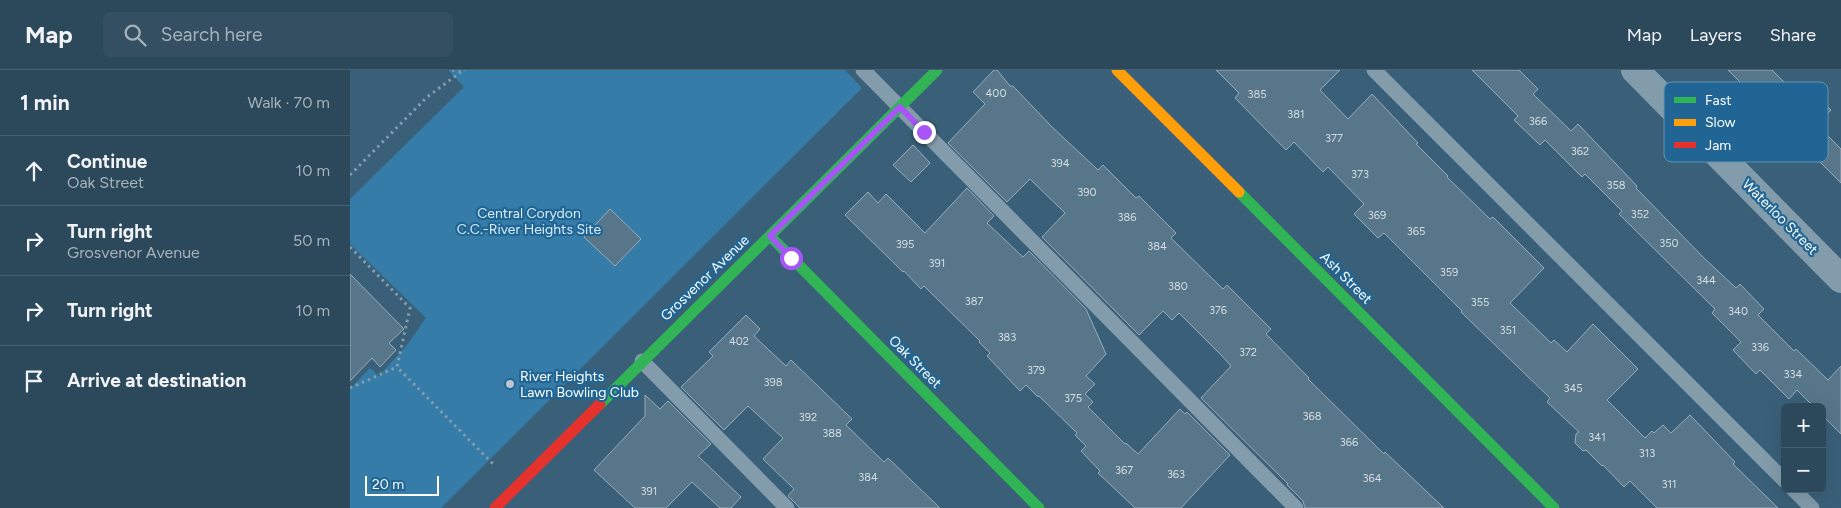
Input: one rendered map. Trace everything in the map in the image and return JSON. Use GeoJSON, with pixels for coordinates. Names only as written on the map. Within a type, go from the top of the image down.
{"type":"FeatureCollection","features":[{"type":"Feature","properties":{"kind":"street","name":"Grosvenor Avenue"},"geometry":{"type":"LineString","coordinates":[[507,504],[642,361],[937,70]]}},
{"type":"Feature","properties":{"kind":"street","name":"Ash Street"},"geometry":{"type":"LineString","coordinates":[[1117,70],[1554,508]]}},
{"type":"Feature","properties":{"kind":"street","name":"Waterloo Street"},"geometry":{"type":"LineString","coordinates":[[1634,70],[1664,100]]}},
{"type":"Feature","properties":{"kind":"street","name":"Waterloo Street"},"geometry":{"type":"LineString","coordinates":[[1726,162],[1841,278]]}},
{"type":"Feature","properties":{"kind":"street","name":"Oak Street"},"geometry":{"type":"LineString","coordinates":[[770,236],[1039,508]]}},
{"type":"Feature","properties":{"kind":"lane"},"geometry":{"type":"LineString","coordinates":[[863,70],[1296,508]]}},
{"type":"Feature","properties":{"kind":"lane"},"geometry":{"type":"LineString","coordinates":[[1374,70],[1781,477]]}},
{"type":"Feature","properties":{"kind":"lane"},"geometry":{"type":"LineString","coordinates":[[642,361],[787,508]]}},
{"type":"Feature","properties":{"kind":"lane"},"geometry":{"type":"LineString","coordinates":[[1797,493],[1812,508]]}},
{"type":"Feature","properties":{"kind":"path"},"geometry":{"type":"LineString","coordinates":[[452,70],[461,72]]}},
{"type":"Feature","properties":{"kind":"path"},"geometry":{"type":"LineString","coordinates":[[350,175],[427,97],[465,70]]}},
{"type":"Feature","properties":{"kind":"path"},"geometry":{"type":"LineString","coordinates":[[350,247],[410,308],[397,367]]}},
{"type":"Feature","properties":{"kind":"path"},"geometry":{"type":"LineString","coordinates":[[350,388],[397,367]]}},
{"type":"Feature","properties":{"kind":"path"},"geometry":{"type":"LineString","coordinates":[[397,367],[493,464]]}},
{"type":"Feature","properties":{"kind":"green space","name":"Central Corydon C.C.-River Heights Site"},"geometry":{"type":"Polygon","coordinates":[[[448,70],[845,70],[862,88],[441,508],[350,508],[350,389],[370,368],[379,376],[407,345],[426,318],[350,244],[350,199],[464,87],[448,70]]]}},
{"type":"Feature","properties":{"kind":"building"},"geometry":{"type":"Polygon","coordinates":[[[994,70],[997,70],[1010,86],[1013,86],[1052,127],[1098,170],[1103,165],[1136,198],[1139,196],[1176,233],[1171,238],[1223,289],[1227,285],[1271,329],[1266,334],[1308,379],[1384,454],[1385,452],[1444,508],[1305,508],[1303,501],[1288,484],[1201,398],[1231,366],[1221,355],[1179,313],[1172,320],[1163,311],[1139,335],[1042,237],[1065,213],[1030,179],[1007,202],[948,143],[985,104],[973,92],[994,70]]]}},
{"type":"Feature","properties":{"kind":"building"},"geometry":{"type":"Polygon","coordinates":[[[1216,70],[1340,70],[1320,90],[1348,119],[1372,94],[1447,177],[1490,219],[1493,217],[1544,268],[1510,303],[1551,343],[1554,340],[1567,352],[1593,324],[1638,369],[1607,400],[1645,438],[1652,431],[1654,433],[1663,425],[1671,433],[1690,415],[1735,462],[1733,464],[1778,508],[1657,508],[1630,481],[1624,487],[1603,465],[1575,443],[1576,434],[1579,432],[1547,402],[1550,398],[1461,312],[1384,233],[1378,238],[1354,214],[1364,204],[1328,167],[1323,172],[1294,142],[1286,150],[1235,98],[1239,93],[1216,70]]]}},
{"type":"Feature","properties":{"kind":"building"},"geometry":{"type":"Polygon","coordinates":[[[1472,70],[1519,70],[1538,89],[1533,94],[1571,131],[1578,124],[1637,186],[1636,188],[1704,258],[1736,288],[1740,284],[1764,309],[1758,315],[1794,351],[1796,349],[1828,380],[1841,366],[1841,434],[1826,419],[1826,403],[1810,403],[1797,390],[1789,399],[1760,370],[1756,374],[1733,350],[1741,342],[1712,313],[1715,309],[1619,214],[1622,211],[1585,174],[1582,177],[1545,140],[1540,145],[1514,120],[1518,116],[1472,70]]]}},
{"type":"Feature","properties":{"kind":"building"},"geometry":{"type":"Polygon","coordinates":[[[1728,70],[1772,70],[1784,82],[1740,82],[1728,70]]]}},
{"type":"Feature","properties":{"kind":"building"},"geometry":{"type":"Polygon","coordinates":[[[1828,136],[1841,149],[1841,183],[1820,162],[1828,162],[1828,136]]]}},
{"type":"Feature","properties":{"kind":"building"},"geometry":{"type":"Polygon","coordinates":[[[913,145],[930,163],[911,182],[893,165],[913,145]]]}},
{"type":"Feature","properties":{"kind":"building"},"geometry":{"type":"Polygon","coordinates":[[[967,188],[994,216],[987,223],[1023,257],[1029,251],[1086,309],[1106,354],[1086,376],[1095,384],[1085,394],[1093,402],[1088,407],[1125,444],[1138,454],[1180,409],[1185,414],[1187,412],[1230,455],[1181,508],[1135,508],[1098,473],[1100,471],[1081,451],[1086,446],[1075,435],[1077,433],[1026,385],[1020,391],[987,356],[990,353],[980,341],[924,286],[921,289],[845,215],[868,192],[878,203],[886,194],[925,233],[967,188]]]}},
{"type":"Feature","properties":{"kind":"building"},"geometry":{"type":"Polygon","coordinates":[[[610,209],[641,239],[615,266],[584,237],[610,209]]]}},
{"type":"Feature","properties":{"kind":"building"},"geometry":{"type":"Polygon","coordinates":[[[350,274],[404,329],[389,343],[396,350],[380,367],[372,358],[350,381],[350,274]]]}},
{"type":"Feature","properties":{"kind":"building"},"geometry":{"type":"Polygon","coordinates":[[[746,315],[760,329],[754,336],[786,366],[791,360],[852,419],[846,425],[884,462],[888,458],[940,508],[800,508],[788,496],[794,489],[763,459],[783,438],[748,406],[724,430],[681,387],[713,356],[709,352],[746,315]]]}},
{"type":"Feature","properties":{"kind":"building"},"geometry":{"type":"Polygon","coordinates":[[[645,395],[660,409],[668,401],[711,444],[698,456],[741,497],[731,508],[720,508],[692,482],[666,508],[635,508],[594,470],[645,416],[645,395]]]}},
{"type":"Feature","properties":{"kind":"traffic: fast"},"geometry":{"type":"LineString","coordinates":[[600,404],[937,70]]}},
{"type":"Feature","properties":{"kind":"traffic: fast"},"geometry":{"type":"LineString","coordinates":[[1239,192],[1554,508]]}},
{"type":"Feature","properties":{"kind":"traffic: fast"},"geometry":{"type":"LineString","coordinates":[[770,236],[1039,508]]}},
{"type":"Feature","properties":{"kind":"traffic: slow"},"geometry":{"type":"LineString","coordinates":[[1117,70],[1239,192]]}},
{"type":"Feature","properties":{"kind":"traffic: jam"},"geometry":{"type":"LineString","coordinates":[[495,508],[600,404]]}},
{"type":"Feature","properties":{"kind":"place","name":"River Heights Lawn Bowling Club"},"geometry":{"type":"Point","coordinates":[510,384]}},
{"type":"Feature","properties":{"kind":"route"},"geometry":{"type":"LineString","coordinates":[[791,258],[770,236],[900,107],[924,132]]}}]}
